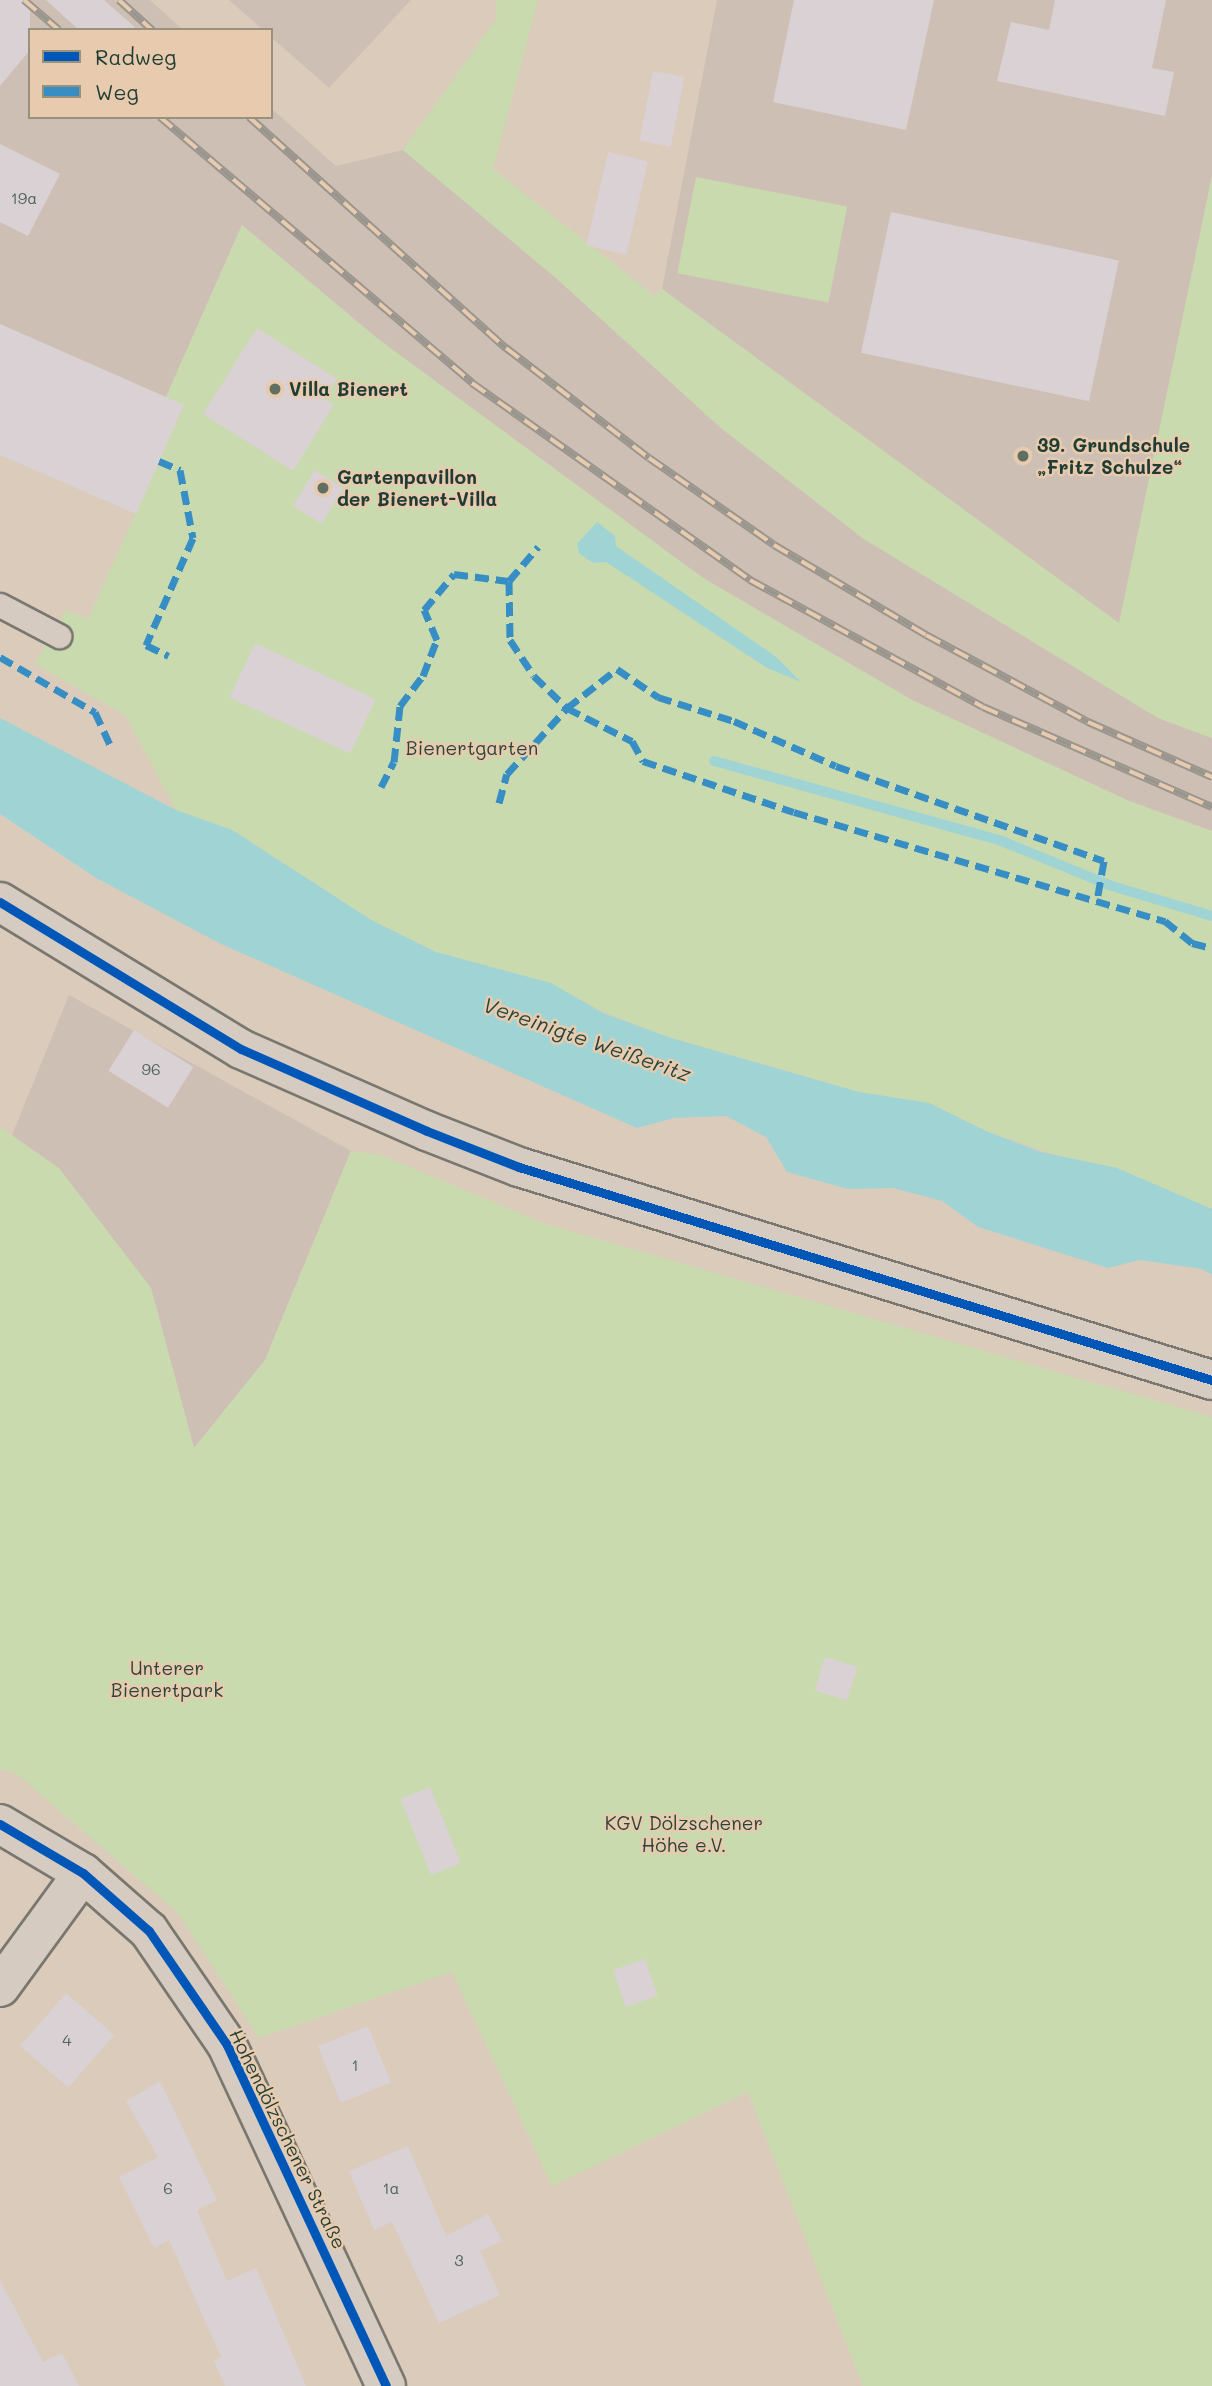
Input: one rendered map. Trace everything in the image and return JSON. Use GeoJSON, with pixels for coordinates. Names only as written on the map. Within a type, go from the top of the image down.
{"type":"FeatureCollection","features":[{"type":"Feature","properties":{"kind":"main road"},"geometry":{"type":"LineString","coordinates":[[0,902],[241,1049],[438,1136],[519,1167],[1212,1380]]}},
{"type":"Feature","properties":{"kind":"main road","name":"Hohendölzschener Straße"},"geometry":{"type":"LineString","coordinates":[[0,1824],[83,1873],[149,1931],[227,2045],[386,2386]]}},
{"type":"Feature","properties":{"kind":"main road"},"geometry":{"type":"LineString","coordinates":[[0,1987],[83,1873]]}},
{"type":"Feature","properties":{"kind":"lane"},"geometry":{"type":"LineString","coordinates":[[0,605],[59,636]]}},
{"type":"Feature","properties":{"kind":"shaded area"},"geometry":{"type":"Polygon","coordinates":[[[0,0],[150,0],[181,28],[28,28],[28,119],[273,119],[273,110],[336,166],[403,150],[556,278],[721,428],[864,539],[1158,718],[1212,738],[1212,831],[1129,801],[912,700],[703,578],[378,339],[242,225],[166,397],[22,334],[0,382],[0,0]]]}},
{"type":"Feature","properties":{"kind":"shaded area"},"geometry":{"type":"Polygon","coordinates":[[[229,0],[411,0],[329,88],[273,39],[273,28],[261,28],[229,0]]]}},
{"type":"Feature","properties":{"kind":"shaded area","name":"39. Grundschule „Fritz Schulze“"},"geometry":{"type":"Polygon","coordinates":[[[717,0],[1212,0],[1212,176],[1120,624],[662,289],[717,0]]]}},
{"type":"Feature","properties":{"kind":"shaded area"},"geometry":{"type":"Polygon","coordinates":[[[69,995],[351,1151],[265,1360],[194,1448],[151,1288],[12,1135],[69,995]]]}},
{"type":"Feature","properties":{"kind":"green space"},"geometry":{"type":"Polygon","coordinates":[[[495,0],[538,0],[493,169],[655,296],[662,289],[1119,623],[1212,176],[1212,738],[1158,718],[864,539],[721,428],[556,278],[403,150],[497,18],[495,0]]]}},
{"type":"Feature","properties":{"kind":"green space"},"geometry":{"type":"Polygon","coordinates":[[[696,177],[847,206],[828,303],[677,273],[696,177]]]}},
{"type":"Feature","properties":{"kind":"green space","name":"Bienertgarten"},"geometry":{"type":"Polygon","coordinates":[[[242,225],[378,339],[703,578],[912,700],[1129,801],[1212,831],[1212,1209],[986,1131],[929,1103],[859,1092],[668,1037],[603,1012],[550,983],[436,952],[373,921],[232,830],[176,810],[126,716],[35,664],[66,610],[88,619],[184,406],[166,397],[242,225]]]}},
{"type":"Feature","properties":{"kind":"green space"},"geometry":{"type":"Polygon","coordinates":[[[0,1127],[59,1168],[151,1288],[194,1448],[265,1360],[351,1151],[381,1155],[546,1224],[1212,1417],[1212,2386],[863,2386],[748,2092],[552,2186],[452,1972],[259,2038],[178,1913],[16,1773],[0,1769],[0,1127]]]}},
{"type":"Feature","properties":{"kind":"water"},"geometry":{"type":"Polygon","coordinates":[[[597,522],[615,536],[616,546],[775,656],[801,682],[767,668],[606,562],[593,563],[579,553],[577,544],[597,522]]]}},
{"type":"Feature","properties":{"kind":"water","name":"Vereinigte Weißeritz"},"geometry":{"type":"Polygon","coordinates":[[[0,718],[176,810],[232,830],[373,921],[436,952],[551,983],[603,1013],[668,1037],[859,1092],[929,1103],[986,1131],[1041,1152],[1117,1168],[1212,1209],[1212,1275],[1202,1269],[1140,1260],[1108,1268],[978,1227],[942,1201],[893,1188],[848,1189],[787,1172],[766,1137],[726,1116],[674,1118],[637,1128],[221,944],[96,878],[0,814],[0,718]]]}},
{"type":"Feature","properties":{"kind":"building"},"geometry":{"type":"Polygon","coordinates":[[[0,0],[30,0],[28,52],[0,86],[0,0]]]}},
{"type":"Feature","properties":{"kind":"building"},"geometry":{"type":"Polygon","coordinates":[[[46,0],[104,0],[136,28],[77,28],[46,0]]]}},
{"type":"Feature","properties":{"kind":"building"},"geometry":{"type":"Polygon","coordinates":[[[794,0],[934,0],[906,130],[773,102],[794,0]]]}},
{"type":"Feature","properties":{"kind":"building"},"geometry":{"type":"Polygon","coordinates":[[[1055,0],[1166,0],[1152,68],[1174,72],[1165,116],[997,81],[1011,22],[1049,30],[1055,0]]]}},
{"type":"Feature","properties":{"kind":"building"},"geometry":{"type":"Polygon","coordinates":[[[653,71],[684,77],[671,147],[639,141],[653,71]]]}},
{"type":"Feature","properties":{"kind":"building"},"geometry":{"type":"Polygon","coordinates":[[[0,144],[60,174],[28,236],[0,222],[0,144]]]}},
{"type":"Feature","properties":{"kind":"building"},"geometry":{"type":"Polygon","coordinates":[[[608,152],[648,161],[626,255],[586,246],[608,152]]]}},
{"type":"Feature","properties":{"kind":"building"},"geometry":{"type":"Polygon","coordinates":[[[891,212],[1119,260],[1089,401],[861,353],[891,212]]]}},
{"type":"Feature","properties":{"kind":"building"},"geometry":{"type":"Polygon","coordinates":[[[0,324],[184,405],[136,514],[0,455],[0,324]]]}},
{"type":"Feature","properties":{"kind":"building","name":"Villa Bienert"},"geometry":{"type":"Polygon","coordinates":[[[257,328],[337,379],[325,399],[334,405],[293,471],[203,414],[257,328]]]}},
{"type":"Feature","properties":{"kind":"building"},"geometry":{"type":"Polygon","coordinates":[[[315,470],[344,488],[322,524],[293,506],[315,470]]]}},
{"type":"Feature","properties":{"kind":"building"},"geometry":{"type":"Polygon","coordinates":[[[255,643],[376,699],[350,754],[230,697],[255,643]]]}},
{"type":"Feature","properties":{"kind":"building"},"geometry":{"type":"Polygon","coordinates":[[[134,1030],[193,1067],[168,1108],[109,1071],[134,1030]]]}},
{"type":"Feature","properties":{"kind":"building"},"geometry":{"type":"Polygon","coordinates":[[[825,1657],[858,1667],[847,1700],[815,1690],[825,1657]]]}},
{"type":"Feature","properties":{"kind":"building"},"geometry":{"type":"Polygon","coordinates":[[[430,1787],[461,1863],[431,1875],[400,1799],[430,1787]]]}},
{"type":"Feature","properties":{"kind":"building"},"geometry":{"type":"Polygon","coordinates":[[[645,1959],[658,1996],[626,2007],[613,1970],[645,1959]]]}},
{"type":"Feature","properties":{"kind":"building"},"geometry":{"type":"Polygon","coordinates":[[[66,1993],[114,2035],[68,2088],[20,2046],[66,1993]]]}},
{"type":"Feature","properties":{"kind":"building"},"geometry":{"type":"Polygon","coordinates":[[[368,2026],[391,2083],[341,2103],[318,2046],[368,2026]]]}},
{"type":"Feature","properties":{"kind":"building"},"geometry":{"type":"Polygon","coordinates":[[[160,2081],[217,2200],[197,2210],[227,2281],[256,2268],[306,2386],[225,2386],[214,2361],[221,2357],[169,2240],[154,2248],[119,2177],[158,2157],[126,2101],[160,2081]]]}},
{"type":"Feature","properties":{"kind":"building"},"geometry":{"type":"Polygon","coordinates":[[[408,2146],[446,2236],[488,2214],[502,2241],[480,2251],[500,2295],[439,2323],[392,2222],[374,2230],[349,2171],[408,2146]]]}},
{"type":"Feature","properties":{"kind":"building"},"geometry":{"type":"Polygon","coordinates":[[[0,2280],[43,2362],[62,2353],[79,2386],[0,2386],[0,2280]]]}},
{"type":"Feature","properties":{"kind":"waterway"},"geometry":{"type":"LineString","coordinates":[[714,761],[999,840],[1112,886],[1212,916]]}},
{"type":"Feature","properties":{"kind":"railway"},"geometry":{"type":"LineString","coordinates":[[24,0],[57,28]]}},
{"type":"Feature","properties":{"kind":"railway"},"geometry":{"type":"LineString","coordinates":[[119,0],[150,28]]}},
{"type":"Feature","properties":{"kind":"railway"},"geometry":{"type":"LineString","coordinates":[[162,119],[472,383],[750,580],[983,707],[1212,807]]}},
{"type":"Feature","properties":{"kind":"railway"},"geometry":{"type":"LineString","coordinates":[[251,119],[506,348],[649,458],[774,545],[926,635],[1088,722],[1212,777]]}},
{"type":"Feature","properties":{"kind":"marked path"},"geometry":{"type":"LineString","coordinates":[[159,461],[180,470],[193,538],[146,645],[169,656]]}},
{"type":"Feature","properties":{"kind":"marked path"},"geometry":{"type":"LineString","coordinates":[[381,787],[394,762],[400,706],[423,676],[437,640],[424,610],[454,574],[509,581],[538,547]]}},
{"type":"Feature","properties":{"kind":"marked path"},"geometry":{"type":"LineString","coordinates":[[509,581],[510,640],[534,676],[567,708],[632,741],[643,761],[794,812],[1165,921],[1192,943],[1212,948]]}},
{"type":"Feature","properties":{"kind":"marked path"},"geometry":{"type":"LineString","coordinates":[[0,657],[95,712],[112,749]]}},
{"type":"Feature","properties":{"kind":"marked path"},"geometry":{"type":"LineString","coordinates":[[499,803],[507,774],[567,708],[617,669],[658,697],[734,721],[836,766],[1104,861],[1097,899]]}},
{"type":"Feature","properties":{"kind":"cycle path"},"geometry":{"type":"LineString","coordinates":[[0,902],[241,1049],[427,1131],[519,1167],[1212,1380]]}},
{"type":"Feature","properties":{"kind":"cycle path"},"geometry":{"type":"LineString","coordinates":[[0,1824],[83,1873],[149,1931],[227,2045],[386,2386]]}},
{"type":"Feature","properties":{"kind":"place","name":"Villa Bienert"},"geometry":{"type":"Point","coordinates":[275,389]}},
{"type":"Feature","properties":{"kind":"place","name":"39. Grundschule „Fritz Schulze“"},"geometry":{"type":"Point","coordinates":[1023,456]}},
{"type":"Feature","properties":{"kind":"place","name":"Gartenpavillon der Bienert-Villa"},"geometry":{"type":"Point","coordinates":[323,488]}},
{"type":"Feature","properties":{"kind":"park label","name":"Unterer Bienertpark"},"geometry":{"type":"Point","coordinates":[167,1679]}},
{"type":"Feature","properties":{"kind":"park label","name":"KGV Dölzschener Höhe e.V."},"geometry":{"type":"Point","coordinates":[684,1834]}}]}
